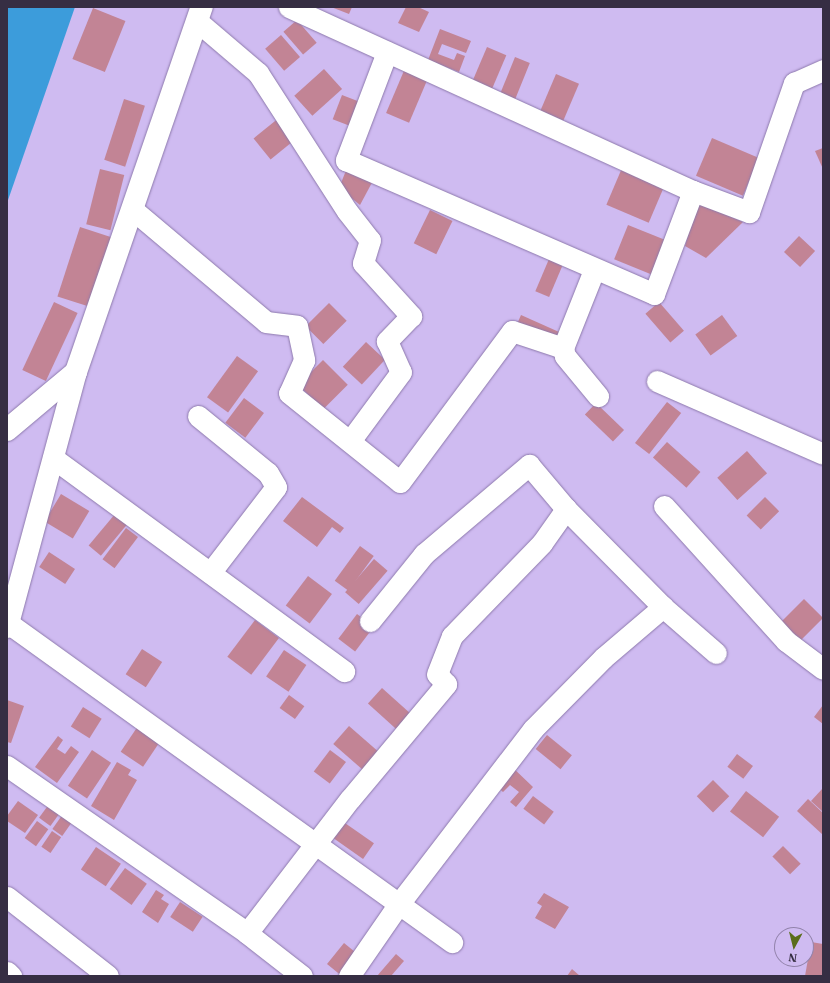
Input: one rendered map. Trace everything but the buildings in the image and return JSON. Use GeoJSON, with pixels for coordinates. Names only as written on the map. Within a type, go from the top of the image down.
{"type":"FeatureCollection","features":[{"type":"Feature","properties":{"kind":"street"},"geometry":{"type":"LineString","coordinates":[[289,7],[693,191],[749,212],[794,83],[823,70]]}},
{"type":"Feature","properties":{"kind":"street"},"geometry":{"type":"LineString","coordinates":[[350,442],[401,372],[387,341],[412,316],[363,263],[370,240],[347,211],[258,73],[200,14],[76,372],[8,625],[316,844],[398,905],[452,942]]}},
{"type":"Feature","properties":{"kind":"street"},"geometry":{"type":"LineString","coordinates":[[387,52],[346,160],[594,270],[654,294],[693,191]]}},
{"type":"Feature","properties":{"kind":"street"},"geometry":{"type":"LineString","coordinates":[[132,209],[266,322],[297,326],[304,360],[289,393],[400,482],[512,331],[563,348]]}},
{"type":"Feature","properties":{"kind":"street"},"geometry":{"type":"LineString","coordinates":[[594,270],[563,348],[565,356],[598,396]]}},
{"type":"Feature","properties":{"kind":"street"},"geometry":{"type":"LineString","coordinates":[[7,430],[76,372]]}},
{"type":"Feature","properties":{"kind":"street"},"geometry":{"type":"LineString","coordinates":[[658,381],[823,454]]}},
{"type":"Feature","properties":{"kind":"street"},"geometry":{"type":"LineString","coordinates":[[198,416],[268,472],[276,487],[210,573]]}},
{"type":"Feature","properties":{"kind":"street"},"geometry":{"type":"LineString","coordinates":[[53,458],[344,671]]}},
{"type":"Feature","properties":{"kind":"street"},"geometry":{"type":"LineString","coordinates":[[370,621],[424,554],[529,465],[566,509],[663,607],[716,653]]}},
{"type":"Feature","properties":{"kind":"street"},"geometry":{"type":"LineString","coordinates":[[664,506],[786,641],[823,669]]}},
{"type":"Feature","properties":{"kind":"street"},"geometry":{"type":"LineString","coordinates":[[247,933],[316,844],[446,684],[437,674],[452,636],[542,543],[566,509]]}},
{"type":"Feature","properties":{"kind":"street"},"geometry":{"type":"LineString","coordinates":[[350,976],[398,905],[533,729],[603,658],[663,607]]}},
{"type":"Feature","properties":{"kind":"street"},"geometry":{"type":"LineString","coordinates":[[7,766],[247,933],[302,976]]}},
{"type":"Feature","properties":{"kind":"street"},"geometry":{"type":"LineString","coordinates":[[7,897],[108,976]]}},
{"type":"Feature","properties":{"kind":"street"},"geometry":{"type":"LineString","coordinates":[[7,972],[11,976]]}},
{"type":"Feature","properties":{"kind":"water"},"geometry":{"type":"Polygon","coordinates":[[[7,7],[75,7],[7,203],[7,7]]]}}]}
